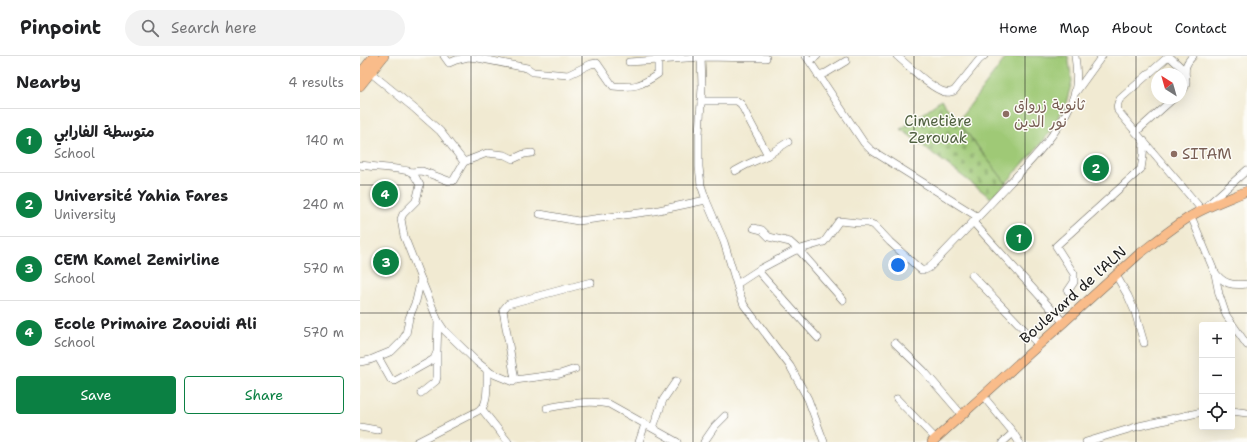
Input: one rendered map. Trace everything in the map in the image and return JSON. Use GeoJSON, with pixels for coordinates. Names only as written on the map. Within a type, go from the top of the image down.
{"type":"FeatureCollection","features":[{"type":"Feature","properties":{"kind":"main road"},"geometry":{"type":"LineString","coordinates":[[360,74],[374,56]]}},
{"type":"Feature","properties":{"kind":"main road"},"geometry":{"type":"LineString","coordinates":[[360,86],[384,56]]}},
{"type":"Feature","properties":{"kind":"main road","name":"Boulevard de l'ALN"},"geometry":{"type":"LineString","coordinates":[[934,440],[1138,255],[1191,216],[1247,191]]}},
{"type":"Feature","properties":{"kind":"street"},"geometry":{"type":"LineString","coordinates":[[444,56],[449,63],[456,60],[478,58],[527,68],[533,72],[568,75],[591,64],[597,63],[613,86],[624,87],[637,87],[658,74],[658,60]]}},
{"type":"Feature","properties":{"kind":"street"},"geometry":{"type":"LineString","coordinates":[[629,62],[701,56],[766,58]]}},
{"type":"Feature","properties":{"kind":"street"},"geometry":{"type":"LineString","coordinates":[[701,56],[699,134],[699,167],[701,185],[724,242],[738,292],[744,305],[790,366],[808,399],[824,442]]}},
{"type":"Feature","properties":{"kind":"street"},"geometry":{"type":"LineString","coordinates":[[817,56],[808,59],[857,134],[867,146],[976,220],[1064,323]]}},
{"type":"Feature","properties":{"kind":"street"},"geometry":{"type":"LineString","coordinates":[[897,56],[935,88],[950,93],[954,91],[984,56]]}},
{"type":"Feature","properties":{"kind":"street"},"geometry":{"type":"LineString","coordinates":[[737,284],[758,271],[799,250],[824,242],[839,221],[868,223],[874,225],[921,270],[929,268],[1034,158],[1045,144],[1069,107],[1074,94],[1077,80],[1075,56]]}},
{"type":"Feature","properties":{"kind":"street"},"geometry":{"type":"LineString","coordinates":[[1074,94],[1102,56]]}},
{"type":"Feature","properties":{"kind":"street"},"geometry":{"type":"LineString","coordinates":[[1182,68],[1169,56],[1120,100],[1117,104],[1118,111],[1202,210],[1247,170]]}},
{"type":"Feature","properties":{"kind":"street"},"geometry":{"type":"LineString","coordinates":[[1186,68],[1187,62],[1193,56]]}},
{"type":"Feature","properties":{"kind":"street"},"geometry":{"type":"LineString","coordinates":[[818,75],[826,73],[846,61]]}},
{"type":"Feature","properties":{"kind":"street"},"geometry":{"type":"LineString","coordinates":[[371,73],[440,131],[464,162]]}},
{"type":"Feature","properties":{"kind":"street"},"geometry":{"type":"LineString","coordinates":[[701,101],[737,101],[741,104],[768,155]]}},
{"type":"Feature","properties":{"kind":"street"},"geometry":{"type":"LineString","coordinates":[[1136,132],[1167,104]]}},
{"type":"Feature","properties":{"kind":"street"},"geometry":{"type":"LineString","coordinates":[[1068,292],[1074,282],[1074,274],[1056,246],[1141,169],[1144,141]]}},
{"type":"Feature","properties":{"kind":"street"},"geometry":{"type":"LineString","coordinates":[[735,171],[768,155],[788,142]]}},
{"type":"Feature","properties":{"kind":"street"},"geometry":{"type":"LineString","coordinates":[[360,165],[400,169],[411,172],[422,171],[449,181],[453,181],[464,162],[487,154],[505,155],[513,159],[524,154],[532,153]]}},
{"type":"Feature","properties":{"kind":"street"},"geometry":{"type":"LineString","coordinates":[[411,172],[420,185],[416,201],[403,214],[401,219],[404,236],[438,321],[444,330],[491,374],[513,382],[516,380],[560,374],[574,369]]}},
{"type":"Feature","properties":{"kind":"street"},"geometry":{"type":"LineString","coordinates":[[540,214],[578,221],[611,218],[654,211],[706,200]]}},
{"type":"Feature","properties":{"kind":"street"},"geometry":{"type":"LineString","coordinates":[[1191,216],[1214,272],[1226,315],[1247,345]]}},
{"type":"Feature","properties":{"kind":"street"},"geometry":{"type":"LineString","coordinates":[[754,228],[762,230],[769,236],[790,242],[799,250],[843,300]]}},
{"type":"Feature","properties":{"kind":"street"},"geometry":{"type":"LineString","coordinates":[[758,271],[818,338]]}},
{"type":"Feature","properties":{"kind":"street"},"geometry":{"type":"LineString","coordinates":[[1214,272],[1227,284],[1247,284]]}},
{"type":"Feature","properties":{"kind":"street"},"geometry":{"type":"LineString","coordinates":[[972,275],[1040,345]]}},
{"type":"Feature","properties":{"kind":"street"},"geometry":{"type":"LineString","coordinates":[[1116,275],[1135,312],[1144,344]]}},
{"type":"Feature","properties":{"kind":"street"},"geometry":{"type":"LineString","coordinates":[[360,362],[370,360],[392,351],[401,342],[406,334],[409,318],[416,301],[421,279]]}},
{"type":"Feature","properties":{"kind":"street"},"geometry":{"type":"LineString","coordinates":[[516,380],[503,310],[505,307],[508,304],[591,282]]}},
{"type":"Feature","properties":{"kind":"street"},"geometry":{"type":"LineString","coordinates":[[421,393],[436,381],[437,377],[438,321]]}},
{"type":"Feature","properties":{"kind":"street"},"geometry":{"type":"LineString","coordinates":[[895,342],[924,371],[962,415]]}},
{"type":"Feature","properties":{"kind":"street"},"geometry":{"type":"LineString","coordinates":[[378,357],[391,380],[395,381],[434,359],[437,352]]}},
{"type":"Feature","properties":{"kind":"street"},"geometry":{"type":"LineString","coordinates":[[417,442],[474,414],[485,404],[487,370]]}},
{"type":"Feature","properties":{"kind":"street"},"geometry":{"type":"LineString","coordinates":[[653,428],[663,400],[676,381]]}},
{"type":"Feature","properties":{"kind":"street"},"geometry":{"type":"LineString","coordinates":[[983,396],[1019,442]]}},
{"type":"Feature","properties":{"kind":"street"},"geometry":{"type":"LineString","coordinates":[[897,399],[934,440]]}},
{"type":"Feature","properties":{"kind":"street"},"geometry":{"type":"LineString","coordinates":[[547,408],[579,402],[600,402],[609,404],[677,442]]}},
{"type":"Feature","properties":{"kind":"street"},"geometry":{"type":"LineString","coordinates":[[481,408],[507,442]]}},
{"type":"Feature","properties":{"kind":"street"},"geometry":{"type":"LineString","coordinates":[[1235,411],[1247,413]]}},
{"type":"Feature","properties":{"kind":"street"},"geometry":{"type":"LineString","coordinates":[[1086,442],[1139,426],[1199,413]]}},
{"type":"Feature","properties":{"kind":"street"},"geometry":{"type":"LineString","coordinates":[[704,442],[715,426],[725,416]]}},
{"type":"Feature","properties":{"kind":"street"},"geometry":{"type":"LineString","coordinates":[[638,442],[645,424]]}},
{"type":"Feature","properties":{"kind":"street"},"geometry":{"type":"LineString","coordinates":[[360,427],[377,430]]}},
{"type":"Feature","properties":{"kind":"street"},"geometry":{"type":"LineString","coordinates":[[1003,442],[1013,433]]}},
{"type":"Feature","properties":{"kind":"green space"},"geometry":{"type":"Polygon","coordinates":[[[1007,56],[1068,56],[1072,81],[1065,107],[1044,140],[1006,183],[958,121],[1007,56]]]}},
{"type":"Feature","properties":{"kind":"green space","name":"Cimetière Zerouak"},"geometry":{"type":"Polygon","coordinates":[[[941,100],[1006,183],[991,198],[901,129],[941,100]]]}},
{"type":"Feature","properties":{"kind":"place","name":"ثانوية زرواق نور الدين"},"geometry":{"type":"Point","coordinates":[1006,114]}},
{"type":"Feature","properties":{"kind":"place","name":"SITAM"},"geometry":{"type":"Point","coordinates":[1174,154]}},
{"type":"Feature","properties":{"kind":"place","name":"Université Yahia Fares"},"geometry":{"type":"Point","coordinates":[1096,168]}},
{"type":"Feature","properties":{"kind":"place","name":"Ecole Primaire Zaouidi Ali"},"geometry":{"type":"Point","coordinates":[385,194]}},
{"type":"Feature","properties":{"kind":"place","name":"متوسطة الفارابي"},"geometry":{"type":"Point","coordinates":[1019,238]}},
{"type":"Feature","properties":{"kind":"place","name":"CEM Kamel Zemirline"},"geometry":{"type":"Point","coordinates":[386,262]}}]}
